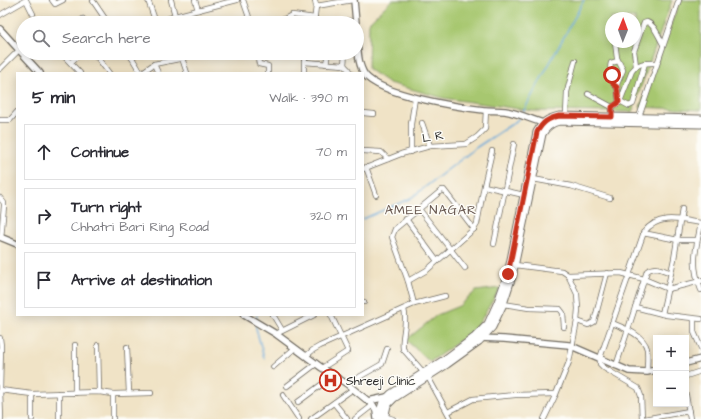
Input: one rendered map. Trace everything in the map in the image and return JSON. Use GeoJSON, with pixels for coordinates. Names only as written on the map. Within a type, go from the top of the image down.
{"type":"FeatureCollection","features":[{"type":"Feature","properties":{"kind":"main road"},"geometry":{"type":"LineString","coordinates":[[479,338],[488,324],[498,302],[508,274],[537,132],[542,123],[559,116],[701,119]]}},
{"type":"Feature","properties":{"kind":"main road"},"geometry":{"type":"LineString","coordinates":[[381,418],[387,405],[394,398],[479,338],[492,327],[503,304],[515,265],[542,134],[546,127],[553,122],[559,121],[701,124]]}},
{"type":"Feature","properties":{"kind":"main road"},"geometry":{"type":"LineString","coordinates":[[381,418],[379,415],[383,402],[388,397],[426,375]]}},
{"type":"Feature","properties":{"kind":"street"},"geometry":{"type":"LineString","coordinates":[[0,15],[26,0],[32,14]]}},
{"type":"Feature","properties":{"kind":"street"},"geometry":{"type":"LineString","coordinates":[[52,0],[55,4],[63,0]]}},
{"type":"Feature","properties":{"kind":"street"},"geometry":{"type":"LineString","coordinates":[[148,0],[154,16]]}},
{"type":"Feature","properties":{"kind":"street"},"geometry":{"type":"LineString","coordinates":[[171,0],[175,16],[198,10],[218,2],[237,0]]}},
{"type":"Feature","properties":{"kind":"street"},"geometry":{"type":"LineString","coordinates":[[195,0],[198,10]]}},
{"type":"Feature","properties":{"kind":"street"},"geometry":{"type":"LineString","coordinates":[[243,0],[249,16]]}},
{"type":"Feature","properties":{"kind":"street"},"geometry":{"type":"LineString","coordinates":[[315,0],[315,16]]}},
{"type":"Feature","properties":{"kind":"street"},"geometry":{"type":"LineString","coordinates":[[316,6],[353,0],[355,16]]}},
{"type":"Feature","properties":{"kind":"street"},"geometry":{"type":"LineString","coordinates":[[639,118],[656,63],[679,0]]}},
{"type":"Feature","properties":{"kind":"street"},"geometry":{"type":"LineString","coordinates":[[93,1],[103,16]]}},
{"type":"Feature","properties":{"kind":"street"},"geometry":{"type":"LineString","coordinates":[[636,66],[634,50],[645,22],[652,24],[663,44]]}},
{"type":"Feature","properties":{"kind":"street"},"geometry":{"type":"LineString","coordinates":[[0,29],[16,45]]}},
{"type":"Feature","properties":{"kind":"street"},"geometry":{"type":"LineString","coordinates":[[0,32],[16,45]]}},
{"type":"Feature","properties":{"kind":"street"},"geometry":{"type":"LineString","coordinates":[[616,48],[618,61],[622,66],[623,72],[618,80],[617,87],[619,102]]}},
{"type":"Feature","properties":{"kind":"street"},"geometry":{"type":"LineString","coordinates":[[0,69],[16,51]]}},
{"type":"Feature","properties":{"kind":"street"},"geometry":{"type":"LineString","coordinates":[[29,60],[39,72]]}},
{"type":"Feature","properties":{"kind":"street"},"geometry":{"type":"LineString","coordinates":[[73,60],[71,62],[79,72]]}},
{"type":"Feature","properties":{"kind":"street"},"geometry":{"type":"LineString","coordinates":[[99,60],[108,72]]}},
{"type":"Feature","properties":{"kind":"street"},"geometry":{"type":"LineString","coordinates":[[133,60],[140,72]]}},
{"type":"Feature","properties":{"kind":"street"},"geometry":{"type":"LineString","coordinates":[[142,72],[154,64],[176,60]]}},
{"type":"Feature","properties":{"kind":"street"},"geometry":{"type":"LineString","coordinates":[[181,60],[187,72]]}},
{"type":"Feature","properties":{"kind":"street"},"geometry":{"type":"LineString","coordinates":[[258,60],[259,64],[268,66],[268,72]]}},
{"type":"Feature","properties":{"kind":"street"},"geometry":{"type":"LineString","coordinates":[[326,64],[327,60]]}},
{"type":"Feature","properties":{"kind":"street"},"geometry":{"type":"LineString","coordinates":[[344,60],[344,65]]}},
{"type":"Feature","properties":{"kind":"street"},"geometry":{"type":"LineString","coordinates":[[358,60],[363,72]]}},
{"type":"Feature","properties":{"kind":"street"},"geometry":{"type":"LineString","coordinates":[[617,87],[612,82],[610,67],[612,63],[618,61]]}},
{"type":"Feature","properties":{"kind":"street"},"geometry":{"type":"LineString","coordinates":[[304,72],[304,62],[344,65],[350,72]]}},
{"type":"Feature","properties":{"kind":"street"},"geometry":{"type":"LineString","coordinates":[[566,116],[567,92],[576,62]]}},
{"type":"Feature","properties":{"kind":"street"},"geometry":{"type":"LineString","coordinates":[[612,107],[619,102],[632,71],[636,66],[645,63],[656,63]]}},
{"type":"Feature","properties":{"kind":"street"},"geometry":{"type":"LineString","coordinates":[[619,102],[626,105],[632,105],[645,63]]}},
{"type":"Feature","properties":{"kind":"street"},"geometry":{"type":"LineString","coordinates":[[154,64],[158,72]]}},
{"type":"Feature","properties":{"kind":"street"},"geometry":{"type":"LineString","coordinates":[[364,75],[377,85],[415,98],[454,106],[486,110],[504,110],[542,123]]}},
{"type":"Feature","properties":{"kind":"street"},"geometry":{"type":"LineString","coordinates":[[637,88],[648,90]]}},
{"type":"Feature","properties":{"kind":"street"},"geometry":{"type":"LineString","coordinates":[[588,94],[612,107]]}},
{"type":"Feature","properties":{"kind":"street"},"geometry":{"type":"LineString","coordinates":[[411,152],[411,124],[415,98]]}},
{"type":"Feature","properties":{"kind":"street"},"geometry":{"type":"LineString","coordinates":[[612,107],[612,117]]}},
{"type":"Feature","properties":{"kind":"street","name":"L R"},"geometry":{"type":"LineString","coordinates":[[365,168],[401,154],[430,146],[466,144],[477,137],[485,129],[486,110]]}},
{"type":"Feature","properties":{"kind":"street"},"geometry":{"type":"LineString","coordinates":[[0,120],[10,120],[16,113]]}},
{"type":"Feature","properties":{"kind":"street"},"geometry":{"type":"LineString","coordinates":[[364,113],[374,114]]}},
{"type":"Feature","properties":{"kind":"street"},"geometry":{"type":"LineString","coordinates":[[422,123],[430,146]]}},
{"type":"Feature","properties":{"kind":"street"},"geometry":{"type":"LineString","coordinates":[[494,244],[514,144]]}},
{"type":"Feature","properties":{"kind":"street"},"geometry":{"type":"LineString","coordinates":[[364,151],[381,152],[388,159]]}},
{"type":"Feature","properties":{"kind":"street"},"geometry":{"type":"LineString","coordinates":[[408,281],[427,270],[452,250],[474,229],[477,224],[492,151]]}},
{"type":"Feature","properties":{"kind":"street"},"geometry":{"type":"LineString","coordinates":[[365,168],[376,195]]}},
{"type":"Feature","properties":{"kind":"street"},"geometry":{"type":"LineString","coordinates":[[533,179],[571,186],[610,198]]}},
{"type":"Feature","properties":{"kind":"street"},"geometry":{"type":"LineString","coordinates":[[484,186],[524,195]]}},
{"type":"Feature","properties":{"kind":"street"},"geometry":{"type":"LineString","coordinates":[[414,304],[408,281],[392,237],[395,229],[441,190],[444,190],[474,229]]}},
{"type":"Feature","properties":{"kind":"street"},"geometry":{"type":"LineString","coordinates":[[0,198],[4,202],[1,238],[16,244]]}},
{"type":"Feature","properties":{"kind":"street"},"geometry":{"type":"LineString","coordinates":[[419,209],[465,268]]}},
{"type":"Feature","properties":{"kind":"street"},"geometry":{"type":"LineString","coordinates":[[662,314],[678,240],[682,209]]}},
{"type":"Feature","properties":{"kind":"street"},"geometry":{"type":"LineString","coordinates":[[406,219],[438,261]]}},
{"type":"Feature","properties":{"kind":"street"},"geometry":{"type":"LineString","coordinates":[[689,411],[668,417],[643,419],[641,396],[638,388],[604,368],[600,364],[600,358],[643,233],[647,228],[660,220],[680,219],[701,223],[694,264],[701,290]]}},
{"type":"Feature","properties":{"kind":"street"},"geometry":{"type":"LineString","coordinates":[[643,233],[678,240],[699,238]]}},
{"type":"Feature","properties":{"kind":"street"},"geometry":{"type":"LineString","coordinates":[[515,265],[556,269],[562,271],[568,275],[576,294],[578,309],[577,321],[570,362],[544,419]]}},
{"type":"Feature","properties":{"kind":"street"},"geometry":{"type":"LineString","coordinates":[[616,366],[647,271],[652,268],[670,273]]}},
{"type":"Feature","properties":{"kind":"street"},"geometry":{"type":"LineString","coordinates":[[568,275],[607,273],[628,275],[644,279],[668,289],[699,281]]}},
{"type":"Feature","properties":{"kind":"street"},"geometry":{"type":"LineString","coordinates":[[577,321],[588,325],[594,322],[607,273]]}},
{"type":"Feature","properties":{"kind":"street"},"geometry":{"type":"LineString","coordinates":[[306,356],[317,348],[414,304],[445,296]]}},
{"type":"Feature","properties":{"kind":"street"},"geometry":{"type":"LineString","coordinates":[[503,304],[529,308],[560,309],[563,313],[564,327]]}},
{"type":"Feature","properties":{"kind":"street"},"geometry":{"type":"LineString","coordinates":[[635,307],[662,314],[701,319]]}},
{"type":"Feature","properties":{"kind":"street"},"geometry":{"type":"LineString","coordinates":[[404,309],[406,318],[402,344],[403,349],[426,375],[451,419]]}},
{"type":"Feature","properties":{"kind":"street"},"geometry":{"type":"LineString","coordinates":[[246,316],[276,334],[333,376],[347,384],[370,403],[381,418],[394,419]]}},
{"type":"Feature","properties":{"kind":"street"},"geometry":{"type":"LineString","coordinates":[[274,316],[282,330]]}},
{"type":"Feature","properties":{"kind":"street"},"geometry":{"type":"LineString","coordinates":[[276,334],[310,316]]}},
{"type":"Feature","properties":{"kind":"street"},"geometry":{"type":"LineString","coordinates":[[322,368],[348,351],[343,337],[332,316]]}},
{"type":"Feature","properties":{"kind":"street"},"geometry":{"type":"LineString","coordinates":[[694,319],[694,332],[701,348]]}},
{"type":"Feature","properties":{"kind":"street"},"geometry":{"type":"LineString","coordinates":[[612,323],[628,330],[637,336],[645,345],[647,350],[647,372]]}},
{"type":"Feature","properties":{"kind":"street"},"geometry":{"type":"LineString","coordinates":[[0,338],[1,419]]}},
{"type":"Feature","properties":{"kind":"street"},"geometry":{"type":"LineString","coordinates":[[479,338],[572,346],[629,371],[647,372],[653,371]]}},
{"type":"Feature","properties":{"kind":"street"},"geometry":{"type":"LineString","coordinates":[[75,345],[75,393]]}},
{"type":"Feature","properties":{"kind":"street"},"geometry":{"type":"LineString","coordinates":[[98,345],[99,392]]}},
{"type":"Feature","properties":{"kind":"street"},"geometry":{"type":"LineString","coordinates":[[127,347],[129,393]]}},
{"type":"Feature","properties":{"kind":"street"},"geometry":{"type":"LineString","coordinates":[[273,367],[295,348]]}},
{"type":"Feature","properties":{"kind":"street"},"geometry":{"type":"LineString","coordinates":[[347,384],[382,364],[387,349]]}},
{"type":"Feature","properties":{"kind":"street"},"geometry":{"type":"LineString","coordinates":[[689,362],[701,358]]}},
{"type":"Feature","properties":{"kind":"street"},"geometry":{"type":"LineString","coordinates":[[287,386],[316,364]]}},
{"type":"Feature","properties":{"kind":"street"},"geometry":{"type":"LineString","coordinates":[[689,375],[701,372]]}},
{"type":"Feature","properties":{"kind":"street"},"geometry":{"type":"LineString","coordinates":[[298,402],[333,376]]}},
{"type":"Feature","properties":{"kind":"street"},"geometry":{"type":"LineString","coordinates":[[311,419],[353,389]]}},
{"type":"Feature","properties":{"kind":"street"},"geometry":{"type":"LineString","coordinates":[[0,390],[32,394],[99,392],[113,394],[151,393]]}},
{"type":"Feature","properties":{"kind":"street"},"geometry":{"type":"LineString","coordinates":[[59,393],[59,419]]}},
{"type":"Feature","properties":{"kind":"street"},"geometry":{"type":"LineString","coordinates":[[32,394],[32,419]]}},
{"type":"Feature","properties":{"kind":"street"},"geometry":{"type":"LineString","coordinates":[[113,394],[113,419]]}},
{"type":"Feature","properties":{"kind":"street"},"geometry":{"type":"LineString","coordinates":[[448,412],[473,399],[515,395],[556,394]]}},
{"type":"Feature","properties":{"kind":"street"},"geometry":{"type":"LineString","coordinates":[[282,395],[298,419]]}},
{"type":"Feature","properties":{"kind":"street"},"geometry":{"type":"LineString","coordinates":[[355,419],[370,403],[388,397]]}},
{"type":"Feature","properties":{"kind":"street"},"geometry":{"type":"LineString","coordinates":[[334,403],[348,419]]}},
{"type":"Feature","properties":{"kind":"street"},"geometry":{"type":"LineString","coordinates":[[688,407],[690,419]]}},
{"type":"Feature","properties":{"kind":"green space"},"geometry":{"type":"Polygon","coordinates":[[[392,0],[672,0],[632,112],[533,111],[443,98],[389,83],[368,69],[369,22],[392,0]]]}},
{"type":"Feature","properties":{"kind":"green space"},"geometry":{"type":"Polygon","coordinates":[[[680,0],[701,0],[701,110],[640,107],[680,0]]]}},
{"type":"Feature","properties":{"kind":"green space"},"geometry":{"type":"Polygon","coordinates":[[[500,288],[475,330],[430,362],[406,340],[437,315],[459,306],[476,291],[500,288]]]}},
{"type":"Feature","properties":{"kind":"waterway"},"geometry":{"type":"LineString","coordinates":[[522,114],[584,0]]}},
{"type":"Feature","properties":{"kind":"waterway"},"geometry":{"type":"LineString","coordinates":[[364,219],[411,198],[477,147],[515,122],[520,117]]}},
{"type":"Feature","properties":{"kind":"waterway"},"geometry":{"type":"LineString","coordinates":[[256,321],[257,316]]}},
{"type":"Feature","properties":{"kind":"waterway"},"geometry":{"type":"LineString","coordinates":[[256,325],[264,358]]}},
{"type":"Feature","properties":{"kind":"place","name":"Shreeji Clinic"},"geometry":{"type":"Point","coordinates":[331,381]}},
{"type":"Feature","properties":{"kind":"district","name":"AMEE NAGAR"},"geometry":{"type":"Point","coordinates":[431,210]}},
{"type":"Feature","properties":{"kind":"route"},"geometry":{"type":"LineString","coordinates":[[508,274],[537,132],[542,123],[559,116],[612,117],[612,107],[619,102],[617,87],[614,86],[612,82],[612,75]]}}]}
